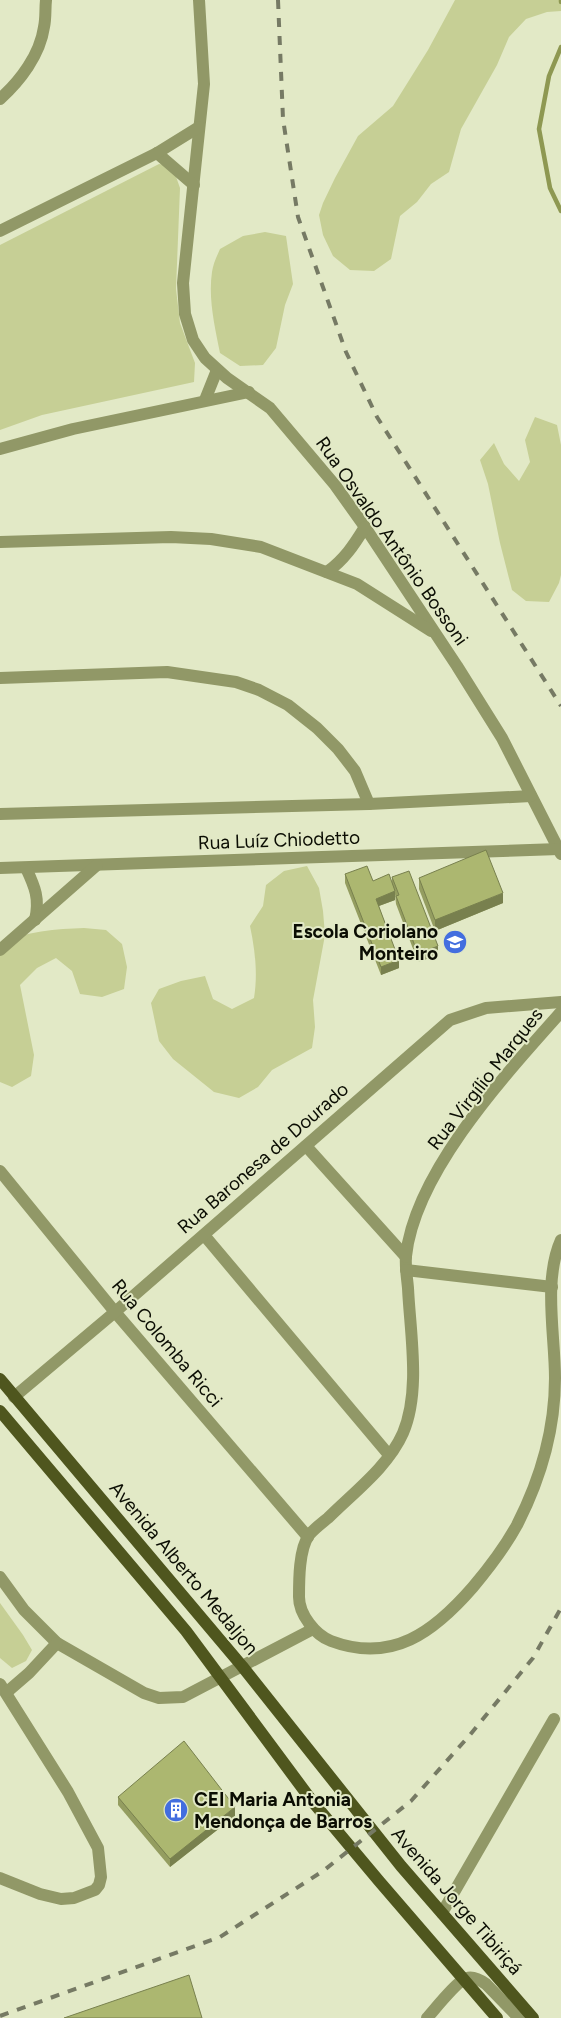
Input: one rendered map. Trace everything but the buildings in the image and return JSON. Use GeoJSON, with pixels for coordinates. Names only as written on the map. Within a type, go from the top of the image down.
{"type":"FeatureCollection","features":[{"type":"Feature","properties":{"kind":"main road","name":"Avenida Alberto Medaljon"},"geometry":{"type":"LineString","coordinates":[[0,1379],[242,1666],[336,1784]]}},
{"type":"Feature","properties":{"kind":"main road","name":"Avenida Alberto Medaljon"},"geometry":{"type":"LineString","coordinates":[[0,1411],[186,1631],[312,1800],[463,1980]]}},
{"type":"Feature","properties":{"kind":"main road","name":"Avenida Jorge Tibiriçá"},"geometry":{"type":"LineString","coordinates":[[336,1784],[401,1866],[533,2018]]}},
{"type":"Feature","properties":{"kind":"main road"},"geometry":{"type":"LineString","coordinates":[[463,1980],[497,2018]]}},
{"type":"Feature","properties":{"kind":"street"},"geometry":{"type":"LineString","coordinates":[[0,99],[11,89],[27,68],[37,48],[44,28],[46,0]]}},
{"type":"Feature","properties":{"kind":"street","name":"Rua Osvaldo Antônio Bossoni"},"geometry":{"type":"LineString","coordinates":[[199,0],[204,84],[183,283],[184,314],[194,340],[205,358],[217,370],[270,408],[334,485],[365,527],[502,738],[560,852]]}},
{"type":"Feature","properties":{"kind":"street"},"geometry":{"type":"LineString","coordinates":[[0,231],[158,153],[198,127]]}},
{"type":"Feature","properties":{"kind":"street"},"geometry":{"type":"LineString","coordinates":[[158,153],[194,185]]}},
{"type":"Feature","properties":{"kind":"street"},"geometry":{"type":"LineString","coordinates":[[205,400],[217,370]]}},
{"type":"Feature","properties":{"kind":"street"},"geometry":{"type":"LineString","coordinates":[[0,449],[74,428],[249,392]]}},
{"type":"Feature","properties":{"kind":"street"},"geometry":{"type":"LineString","coordinates":[[327,572],[341,562],[365,527]]}},
{"type":"Feature","properties":{"kind":"street"},"geometry":{"type":"LineString","coordinates":[[0,542],[171,537],[211,539],[261,547],[357,584],[436,634]]}},
{"type":"Feature","properties":{"kind":"street"},"geometry":{"type":"LineString","coordinates":[[0,678],[167,672],[236,682],[259,690],[288,705],[317,728],[338,749],[355,771],[369,804]]}},
{"type":"Feature","properties":{"kind":"street","name":"Rua Luíz Chiodetto"},"geometry":{"type":"LineString","coordinates":[[0,814],[369,804],[531,796]]}},
{"type":"Feature","properties":{"kind":"street","name":"Rua Luíz Chiodetto"},"geometry":{"type":"LineString","coordinates":[[0,868],[560,852]]}},
{"type":"Feature","properties":{"kind":"street"},"geometry":{"type":"LineString","coordinates":[[0,950],[97,865]]}},
{"type":"Feature","properties":{"kind":"street"},"geometry":{"type":"LineString","coordinates":[[26,868],[34,886],[38,907],[35,920]]}},
{"type":"Feature","properties":{"kind":"street","name":"Rua Baronesa de Dourado"},"geometry":{"type":"LineString","coordinates":[[14,1397],[115,1312],[450,1020],[486,1008],[561,1002]]}},
{"type":"Feature","properties":{"kind":"street","name":"Rua Virgílio Marques"},"geometry":{"type":"LineString","coordinates":[[308,1537],[387,1461],[403,1433],[413,1396],[406,1264],[412,1228],[424,1198],[449,1148],[524,1054],[561,1012]]}},
{"type":"Feature","properties":{"kind":"street"},"geometry":{"type":"LineString","coordinates":[[306,1146],[406,1264],[552,1287]]}},
{"type":"Feature","properties":{"kind":"street","name":"Rua Colomba Ricci"},"geometry":{"type":"LineString","coordinates":[[0,1171],[115,1312],[308,1537]]}},
{"type":"Feature","properties":{"kind":"street"},"geometry":{"type":"LineString","coordinates":[[204,1235],[389,1455]]}},
{"type":"Feature","properties":{"kind":"street"},"geometry":{"type":"LineString","coordinates":[[308,1537],[299,1570],[299,1603],[313,1629],[326,1640],[356,1649],[371,1650],[403,1644],[435,1626],[452,1611],[488,1570],[520,1519],[547,1449],[555,1382],[553,1264],[561,1240]]}},
{"type":"Feature","properties":{"kind":"street"},"geometry":{"type":"LineString","coordinates":[[0,1578],[24,1610],[57,1643],[144,1693],[159,1698],[183,1697],[313,1629]]}},
{"type":"Feature","properties":{"kind":"street"},"geometry":{"type":"LineString","coordinates":[[0,1878],[40,1894],[61,1899],[74,1898],[95,1890],[99,1885],[101,1877],[98,1848],[68,1792],[3,1688],[29,1672],[57,1643]]}},
{"type":"Feature","properties":{"kind":"street"},"geometry":{"type":"LineString","coordinates":[[442,1913],[554,1719]]}},
{"type":"Feature","properties":{"kind":"street"},"geometry":{"type":"LineString","coordinates":[[427,2018],[463,1980],[479,1979],[519,2018]]}},
{"type":"Feature","properties":{"kind":"green space"},"geometry":{"type":"Polygon","coordinates":[[[455,0],[561,0],[561,11],[547,12],[526,19],[509,37],[497,65],[461,129],[449,172],[431,184],[417,202],[400,216],[391,259],[374,271],[350,270],[333,256],[323,235],[319,215],[323,203],[358,136],[393,106],[428,50],[455,0]]]}},
{"type":"Feature","properties":{"kind":"green space"},"geometry":{"type":"Polygon","coordinates":[[[159,164],[166,165],[174,171],[180,188],[176,289],[180,323],[195,363],[194,382],[42,415],[0,430],[0,245],[159,164]]]}},
{"type":"Feature","properties":{"kind":"green space"},"geometry":{"type":"Polygon","coordinates":[[[265,232],[286,236],[293,284],[285,305],[276,348],[263,365],[240,366],[220,353],[211,303],[213,269],[220,249],[243,236],[265,232]]]}},
{"type":"Feature","properties":{"kind":"green space"},"geometry":{"type":"Polygon","coordinates":[[[535,417],[557,425],[561,445],[561,575],[549,602],[526,601],[512,590],[488,484],[480,460],[494,443],[504,464],[519,481],[530,462],[525,440],[535,417]]]}},
{"type":"Feature","properties":{"kind":"green space"},"geometry":{"type":"Polygon","coordinates":[[[307,866],[319,888],[325,935],[313,1000],[315,1027],[312,1048],[272,1070],[258,1087],[239,1098],[214,1092],[173,1059],[159,1041],[151,1003],[159,989],[181,981],[205,976],[213,999],[232,1009],[254,998],[255,962],[250,926],[263,906],[266,885],[284,871],[307,866]]]}},
{"type":"Feature","properties":{"kind":"green space"},"geometry":{"type":"Polygon","coordinates":[[[84,928],[106,930],[122,944],[127,967],[124,989],[102,997],[80,994],[72,971],[56,958],[37,968],[20,985],[34,1055],[31,1076],[12,1087],[0,1082],[0,944],[30,933],[84,928]]]}},
{"type":"Feature","properties":{"kind":"green space"},"geometry":{"type":"Polygon","coordinates":[[[0,1603],[32,1650],[26,1661],[12,1668],[0,1658],[0,1603]]]}},
{"type":"Feature","properties":{"kind":"waterway"},"geometry":{"type":"LineString","coordinates":[[561,47],[549,76],[539,129],[550,188],[561,211]]}},
{"type":"Feature","properties":{"kind":"railway"},"geometry":{"type":"LineString","coordinates":[[278,0],[283,119],[298,217],[346,352],[377,417],[561,706]]}},
{"type":"Feature","properties":{"kind":"railway"},"geometry":{"type":"LineString","coordinates":[[0,2016],[220,1937],[323,1871],[411,1801],[469,1736],[533,1658],[561,1608]]}},
{"type":"Feature","properties":{"kind":"place","name":"Escola Coriolano Monteiro"},"geometry":{"type":"Point","coordinates":[455,942]}},
{"type":"Feature","properties":{"kind":"place","name":"CEI Maria Antonia Mendonça de Barros"},"geometry":{"type":"Point","coordinates":[176,1810]}}]}
